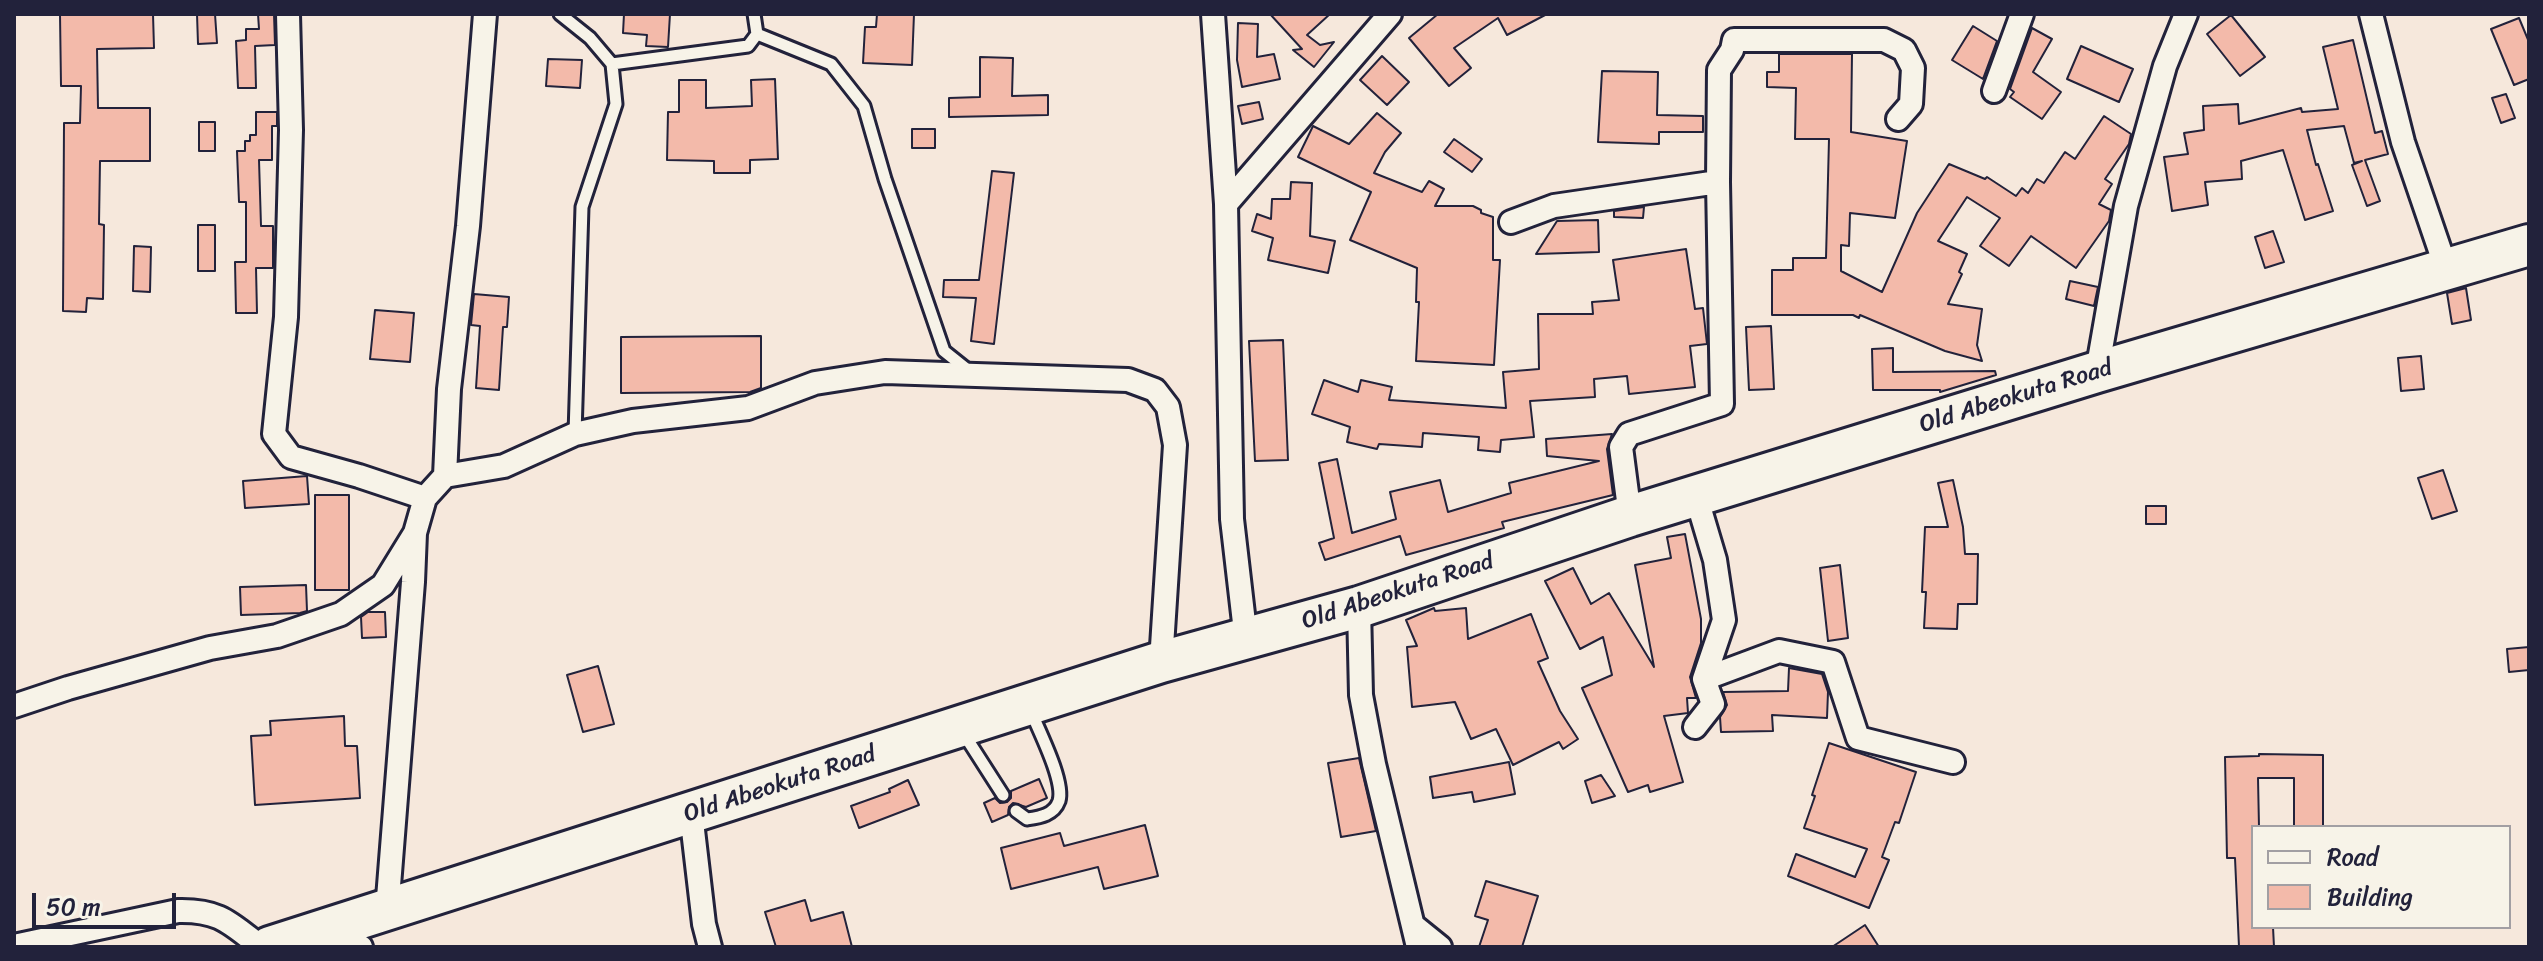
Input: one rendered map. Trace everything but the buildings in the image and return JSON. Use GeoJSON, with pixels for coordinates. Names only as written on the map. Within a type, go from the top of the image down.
{"type":"FeatureCollection","features":[{"type":"Feature","properties":{"kind":"highway","name":"Old Abeokuta Road"},"geometry":{"type":"LineString","coordinates":[[270,947],[1161,662],[1359,607],[1630,516],[2097,372],[2529,245]]}},
{"type":"Feature","properties":{"kind":"street"},"geometry":{"type":"LineString","coordinates":[[288,14],[291,130],[286,317],[274,434],[291,457],[425,498]]}},
{"type":"Feature","properties":{"kind":"street"},"geometry":{"type":"LineString","coordinates":[[445,476],[449,389],[468,226],[485,14]]}},
{"type":"Feature","properties":{"kind":"street"},"geometry":{"type":"LineString","coordinates":[[1213,14],[1226,204],[1232,519],[1246,640]]}},
{"type":"Feature","properties":{"kind":"street"},"geometry":{"type":"LineString","coordinates":[[1226,204],[1390,14]]}},
{"type":"Feature","properties":{"kind":"street"},"geometry":{"type":"LineString","coordinates":[[1994,91],[2022,14]]}},
{"type":"Feature","properties":{"kind":"street"},"geometry":{"type":"LineString","coordinates":[[2097,372],[2126,206],[2165,66],[2186,14]]}},
{"type":"Feature","properties":{"kind":"street"},"geometry":{"type":"LineString","coordinates":[[2371,14],[2403,142],[2447,271]]}},
{"type":"Feature","properties":{"kind":"street"},"geometry":{"type":"LineString","coordinates":[[1630,516],[1621,447],[1629,434],[1722,404],[1719,70],[1732,50],[1734,40],[1884,40],[1904,50],[1913,68],[1911,104],[1898,119]]}},
{"type":"Feature","properties":{"kind":"street"},"geometry":{"type":"LineString","coordinates":[[1511,222],[1554,206],[1718,182]]}},
{"type":"Feature","properties":{"kind":"street"},"geometry":{"type":"LineString","coordinates":[[387,911],[415,533],[425,498],[445,476],[504,466],[575,434],[633,421],[748,408],[815,383],[885,372],[1128,380],[1155,390],[1168,407],[1175,445],[1161,662]]}},
{"type":"Feature","properties":{"kind":"street"},"geometry":{"type":"LineString","coordinates":[[1695,727],[1713,704],[1704,679],[1724,620],[1715,560],[1696,496]]}},
{"type":"Feature","properties":{"kind":"street"},"geometry":{"type":"LineString","coordinates":[[14,706],[210,648],[277,636],[341,614],[383,585],[415,533]]}},
{"type":"Feature","properties":{"kind":"street"},"geometry":{"type":"LineString","coordinates":[[1359,607],[1361,695],[1374,764],[1416,936],[1440,947]]}},
{"type":"Feature","properties":{"kind":"street"},"geometry":{"type":"LineString","coordinates":[[1704,679],[1779,651],[1833,662],[1858,738],[1953,762]]}},
{"type":"Feature","properties":{"kind":"street"},"geometry":{"type":"LineString","coordinates":[[691,813],[704,924],[710,947]]}},
{"type":"Feature","properties":{"kind":"street"},"geometry":{"type":"LineString","coordinates":[[14,946],[178,911],[197,911],[221,916],[261,947]]}},
{"type":"Feature","properties":{"kind":"street"},"geometry":{"type":"LineString","coordinates":[[320,933],[361,947]]}},
{"type":"Feature","properties":{"kind":"lane"},"geometry":{"type":"LineString","coordinates":[[560,14],[590,38],[612,64],[616,104],[582,207],[575,434]]}},
{"type":"Feature","properties":{"kind":"lane"},"geometry":{"type":"LineString","coordinates":[[612,64],[748,46],[757,34],[754,14]]}},
{"type":"Feature","properties":{"kind":"lane"},"geometry":{"type":"LineString","coordinates":[[757,34],[831,64],[864,106],[885,179],[944,351],[974,374]]}},
{"type":"Feature","properties":{"kind":"lane"},"geometry":{"type":"LineString","coordinates":[[1016,811],[1027,819],[1041,817],[1052,811],[1059,800],[1059,785],[1028,705]]}},
{"type":"Feature","properties":{"kind":"lane"},"geometry":{"type":"LineString","coordinates":[[959,727],[1003,795]]}}]}
